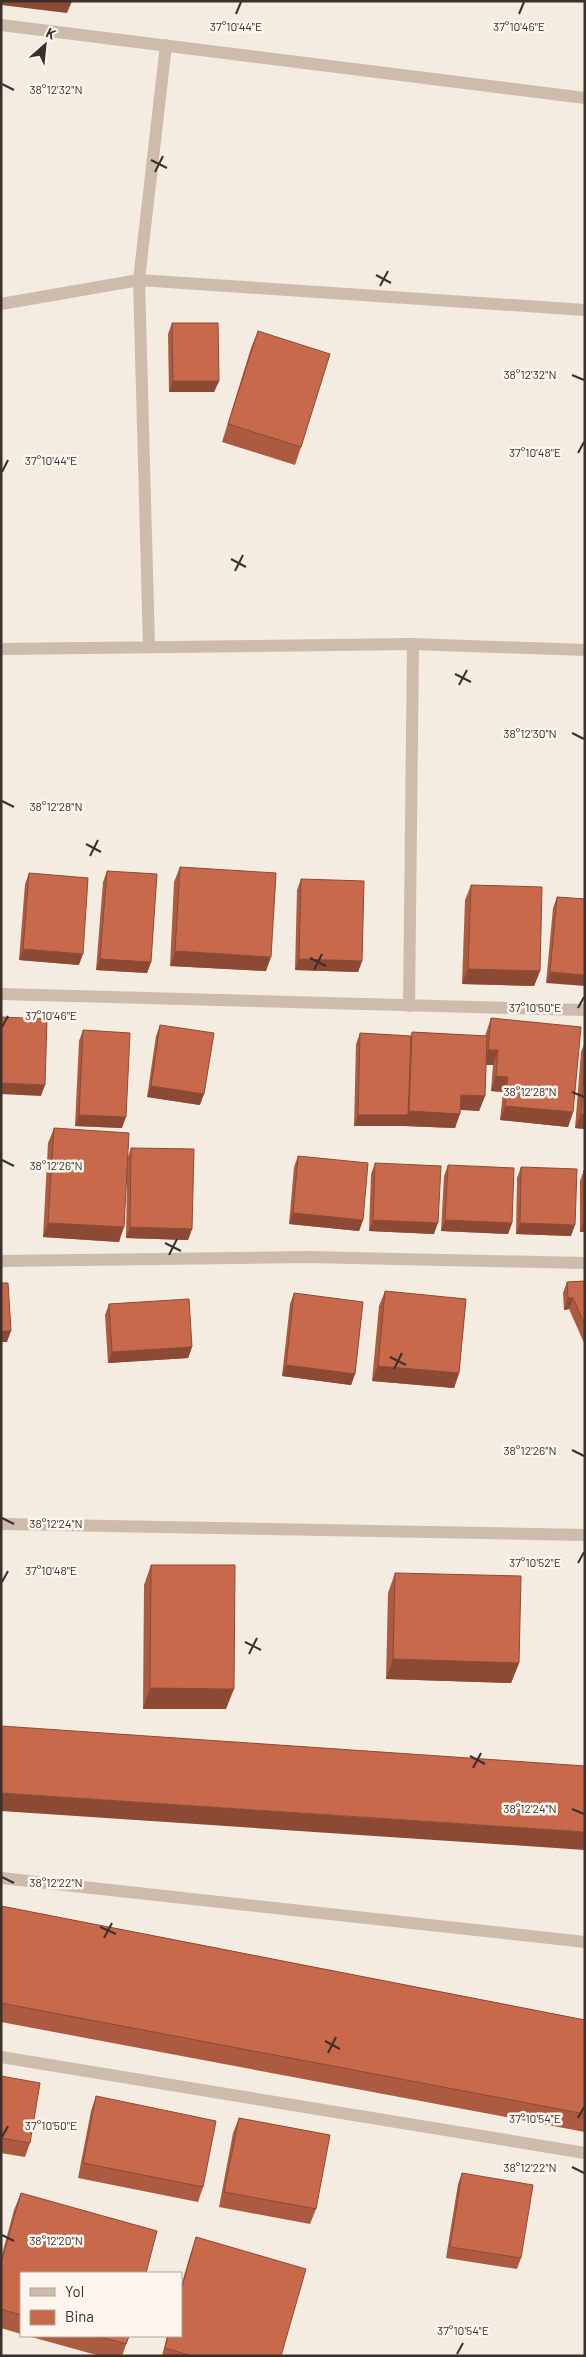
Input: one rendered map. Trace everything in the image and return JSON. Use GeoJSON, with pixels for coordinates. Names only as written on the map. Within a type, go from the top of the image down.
{"type":"FeatureCollection","features":[{"type":"Feature","properties":{"kind":"street"},"geometry":{"type":"LineString","coordinates":[[1,25],[585,98]]}},
{"type":"Feature","properties":{"kind":"street"},"geometry":{"type":"LineString","coordinates":[[149,646],[139,280],[166,45]]}},
{"type":"Feature","properties":{"kind":"street"},"geometry":{"type":"LineString","coordinates":[[1,304],[139,280],[585,310]]}},
{"type":"Feature","properties":{"kind":"street"},"geometry":{"type":"LineString","coordinates":[[409,1006],[413,644]]}},
{"type":"Feature","properties":{"kind":"street"},"geometry":{"type":"LineString","coordinates":[[1,649],[413,644],[585,650]]}},
{"type":"Feature","properties":{"kind":"street"},"geometry":{"type":"LineString","coordinates":[[1,994],[585,1010]]}},
{"type":"Feature","properties":{"kind":"street"},"geometry":{"type":"LineString","coordinates":[[1,1261],[307,1257],[585,1263]]}},
{"type":"Feature","properties":{"kind":"street"},"geometry":{"type":"LineString","coordinates":[[1,1524],[585,1535]]}},
{"type":"Feature","properties":{"kind":"street"},"geometry":{"type":"LineString","coordinates":[[1,1878],[585,1942]]}},
{"type":"Feature","properties":{"kind":"street"},"geometry":{"type":"LineString","coordinates":[[1,2057],[585,2153]]}},
{"type":"Feature","properties":{"kind":"building"},"geometry":{"type":"Polygon","coordinates":[[[172,323],[218,323],[219,381],[173,381],[172,323]]]}},
{"type":"Feature","properties":{"kind":"building"},"geometry":{"type":"Polygon","coordinates":[[[258,331],[330,354],[301,447],[228,424],[258,331]]]}},
{"type":"Feature","properties":{"kind":"building"},"geometry":{"type":"Polygon","coordinates":[[[180,867],[276,873],[271,957],[175,951],[180,867]]]}},
{"type":"Feature","properties":{"kind":"building"},"geometry":{"type":"Polygon","coordinates":[[[107,871],[157,874],[151,962],[100,959],[107,871]]]}},
{"type":"Feature","properties":{"kind":"building"},"geometry":{"type":"Polygon","coordinates":[[[29,873],[88,878],[83,954],[23,949],[29,873]]]}},
{"type":"Feature","properties":{"kind":"building"},"geometry":{"type":"Polygon","coordinates":[[[301,879],[364,881],[362,961],[299,959],[301,879]]]}},
{"type":"Feature","properties":{"kind":"building"},"geometry":{"type":"Polygon","coordinates":[[[471,885],[542,887],[540,971],[468,969],[471,885]]]}},
{"type":"Feature","properties":{"kind":"building"},"geometry":{"type":"Polygon","coordinates":[[[557,897],[585,899],[585,975],[550,972],[557,897]]]}},
{"type":"Feature","properties":{"kind":"building"},"geometry":{"type":"Polygon","coordinates":[[[1,1017],[47,1019],[45,1085],[1,1083],[1,1017]]]}},
{"type":"Feature","properties":{"kind":"building"},"geometry":{"type":"Polygon","coordinates":[[[491,1018],[581,1027],[573,1112],[505,1106],[508,1077],[496,1076],[498,1050],[488,1050],[491,1018]]]}},
{"type":"Feature","properties":{"kind":"building"},"geometry":{"type":"Polygon","coordinates":[[[160,1025],[214,1033],[204,1094],[151,1086],[160,1025]]]}},
{"type":"Feature","properties":{"kind":"building"},"geometry":{"type":"Polygon","coordinates":[[[83,1030],[130,1033],[126,1117],[79,1115],[83,1030]]]}},
{"type":"Feature","properties":{"kind":"building"},"geometry":{"type":"Polygon","coordinates":[[[412,1032],[487,1036],[485,1096],[461,1095],[460,1114],[409,1111],[412,1032]]]}},
{"type":"Feature","properties":{"kind":"building"},"geometry":{"type":"Polygon","coordinates":[[[360,1033],[411,1036],[408,1115],[358,1115],[360,1033]]]}},
{"type":"Feature","properties":{"kind":"building"},"geometry":{"type":"Polygon","coordinates":[[[585,1059],[585,1114],[581,1114],[585,1059]]]}},
{"type":"Feature","properties":{"kind":"building"},"geometry":{"type":"Polygon","coordinates":[[[54,1128],[129,1133],[124,1227],[48,1223],[54,1128]]]}},
{"type":"Feature","properties":{"kind":"building"},"geometry":{"type":"Polygon","coordinates":[[[131,1148],[194,1149],[192,1229],[130,1227],[131,1148]]]}},
{"type":"Feature","properties":{"kind":"building"},"geometry":{"type":"Polygon","coordinates":[[[298,1156],[368,1163],[363,1220],[293,1213],[298,1156]]]}},
{"type":"Feature","properties":{"kind":"building"},"geometry":{"type":"Polygon","coordinates":[[[375,1163],[441,1166],[438,1223],[373,1220],[375,1163]]]}},
{"type":"Feature","properties":{"kind":"building"},"geometry":{"type":"Polygon","coordinates":[[[448,1165],[514,1168],[512,1223],[445,1220],[448,1165]]]}},
{"type":"Feature","properties":{"kind":"building"},"geometry":{"type":"Polygon","coordinates":[[[521,1167],[577,1169],[575,1225],[520,1223],[521,1167]]]}},
{"type":"Feature","properties":{"kind":"building"},"geometry":{"type":"Polygon","coordinates":[[[585,1170],[585,1221],[584,1221],[585,1170]]]}},
{"type":"Feature","properties":{"kind":"building"},"geometry":{"type":"Polygon","coordinates":[[[585,1281],[585,1325],[573,1298],[568,1298],[567,1282],[585,1281]]]}},
{"type":"Feature","properties":{"kind":"building"},"geometry":{"type":"Polygon","coordinates":[[[1,1283],[8,1283],[11,1331],[1,1331],[1,1283]]]}},
{"type":"Feature","properties":{"kind":"building"},"geometry":{"type":"Polygon","coordinates":[[[385,1291],[466,1299],[459,1373],[378,1366],[385,1291]]]}},
{"type":"Feature","properties":{"kind":"building"},"geometry":{"type":"Polygon","coordinates":[[[294,1293],[363,1302],[355,1374],[286,1365],[294,1293]]]}},
{"type":"Feature","properties":{"kind":"building"},"geometry":{"type":"Polygon","coordinates":[[[189,1299],[192,1347],[112,1352],[109,1304],[189,1299]]]}},
{"type":"Feature","properties":{"kind":"building"},"geometry":{"type":"Polygon","coordinates":[[[151,1565],[235,1565],[234,1689],[150,1688],[151,1565]]]}},
{"type":"Feature","properties":{"kind":"building"},"geometry":{"type":"Polygon","coordinates":[[[395,1573],[521,1576],[519,1663],[393,1659],[395,1573]]]}},
{"type":"Feature","properties":{"kind":"building"},"geometry":{"type":"Polygon","coordinates":[[[1,1726],[585,1766],[585,1832],[1,1793],[1,1726]]]}},
{"type":"Feature","properties":{"kind":"building"},"geometry":{"type":"Polygon","coordinates":[[[1,1906],[585,2020],[585,2114],[1,2003],[1,1906]]]}},
{"type":"Feature","properties":{"kind":"building"},"geometry":{"type":"Polygon","coordinates":[[[1,2076],[40,2083],[30,2143],[1,2138],[1,2076]]]}},
{"type":"Feature","properties":{"kind":"building"},"geometry":{"type":"Polygon","coordinates":[[[96,2096],[216,2121],[203,2187],[83,2163],[96,2096]]]}},
{"type":"Feature","properties":{"kind":"building"},"geometry":{"type":"Polygon","coordinates":[[[239,2118],[330,2135],[316,2209],[224,2192],[239,2118]]]}},
{"type":"Feature","properties":{"kind":"building"},"geometry":{"type":"Polygon","coordinates":[[[462,2173],[533,2185],[521,2258],[450,2247],[462,2173]]]}},
{"type":"Feature","properties":{"kind":"building"},"geometry":{"type":"Polygon","coordinates":[[[21,2193],[157,2231],[146,2272],[20,2272],[20,2315],[1,2309],[1,2263],[21,2193]]]}},
{"type":"Feature","properties":{"kind":"building"},"geometry":{"type":"Polygon","coordinates":[[[196,2237],[306,2269],[281,2356],[192,2356],[165,2348],[168,2337],[182,2337],[182,2287],[196,2237]]]}},
{"type":"Feature","properties":{"kind":"building"},"geometry":{"type":"Polygon","coordinates":[[[101,2337],[129,2337],[126,2344],[101,2337]]]}}]}
